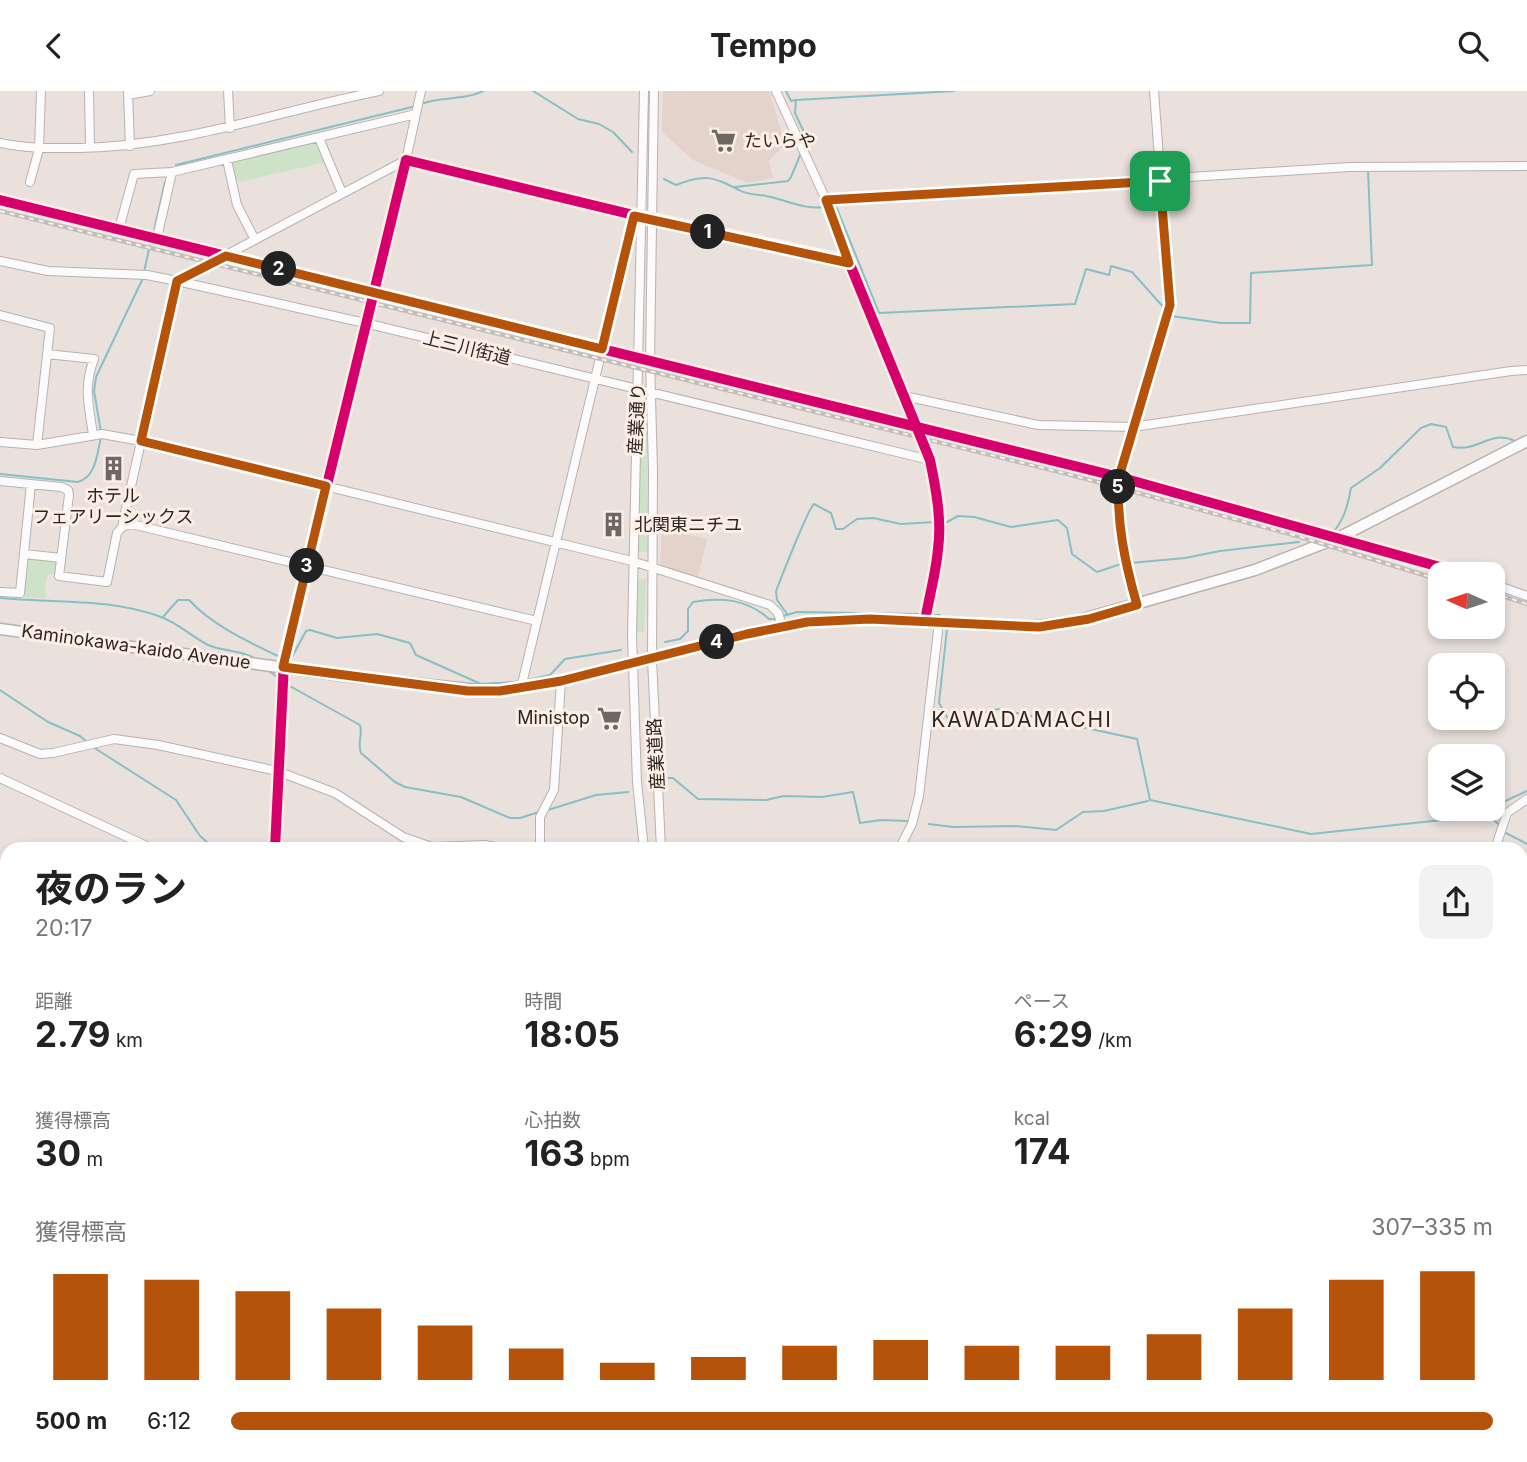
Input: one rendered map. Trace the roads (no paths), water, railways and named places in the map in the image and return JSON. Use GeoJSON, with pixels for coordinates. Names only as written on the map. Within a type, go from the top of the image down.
{"type":"FeatureCollection","features":[{"type":"Feature","properties":{"kind":"main road","name":"Kaminokawa-kaido Avenue"},"geometry":{"type":"LineString","coordinates":[[0,629],[468,691],[521,688],[561,681],[782,626],[852,618],[1039,627],[1089,619],[1264,567],[1339,537],[1527,441]]}},
{"type":"Feature","properties":{"kind":"street"},"geometry":{"type":"LineString","coordinates":[[30,182],[39,149],[41,91]]}},
{"type":"Feature","properties":{"kind":"street"},"geometry":{"type":"LineString","coordinates":[[89,91],[90,148]]}},
{"type":"Feature","properties":{"kind":"street"},"geometry":{"type":"LineString","coordinates":[[130,146],[128,93],[150,91]]}},
{"type":"Feature","properties":{"kind":"street"},"geometry":{"type":"LineString","coordinates":[[228,91],[230,128]]}},
{"type":"Feature","properties":{"kind":"street"},"geometry":{"type":"LineString","coordinates":[[0,143],[28,149],[130,146],[230,128],[359,93],[379,91]]}},
{"type":"Feature","properties":{"kind":"street"},"geometry":{"type":"LineString","coordinates":[[275,842],[283,667],[421,91]]}},
{"type":"Feature","properties":{"kind":"street","name":"産業通り"},"geometry":{"type":"LineString","coordinates":[[632,663],[632,561],[640,358],[638,216],[644,91]]}},
{"type":"Feature","properties":{"kind":"street","name":"産業通り"},"geometry":{"type":"LineString","coordinates":[[652,659],[650,360],[654,91]]}},
{"type":"Feature","properties":{"kind":"street"},"geometry":{"type":"LineString","coordinates":[[776,91],[826,200],[930,460],[939,530],[925,621]]}},
{"type":"Feature","properties":{"kind":"street"},"geometry":{"type":"LineString","coordinates":[[1137,605],[1121,539],[1117,499],[1119,477],[1170,305],[1154,91]]}},
{"type":"Feature","properties":{"kind":"street"},"geometry":{"type":"LineString","coordinates":[[119,229],[134,174],[172,172],[416,114]]}},
{"type":"Feature","properties":{"kind":"street"},"geometry":{"type":"LineString","coordinates":[[319,138],[342,193]]}},
{"type":"Feature","properties":{"kind":"street"},"geometry":{"type":"LineString","coordinates":[[227,160],[237,205],[255,240]]}},
{"type":"Feature","properties":{"kind":"street"},"geometry":{"type":"LineString","coordinates":[[537,621],[123,522],[177,281],[405,160],[849,263]]}},
{"type":"Feature","properties":{"kind":"street"},"geometry":{"type":"LineString","coordinates":[[826,200],[1349,167],[1527,166]]}},
{"type":"Feature","properties":{"kind":"street"},"geometry":{"type":"LineString","coordinates":[[157,238],[172,172]]}},
{"type":"Feature","properties":{"kind":"street"},"geometry":{"type":"LineString","coordinates":[[0,200],[1119,477],[1428,563]]}},
{"type":"Feature","properties":{"kind":"street"},"geometry":{"type":"LineString","coordinates":[[521,688],[602,349],[638,216]]}},
{"type":"Feature","properties":{"kind":"street","name":"上三川街道"},"geometry":{"type":"LineString","coordinates":[[0,261],[48,271],[147,275],[177,281],[365,323],[930,460]]}},
{"type":"Feature","properties":{"kind":"street"},"geometry":{"type":"LineString","coordinates":[[0,324],[0,315],[50,328],[37,445]]}},
{"type":"Feature","properties":{"kind":"street"},"geometry":{"type":"LineString","coordinates":[[47,353],[94,359],[87,377],[86,393],[93,435]]}},
{"type":"Feature","properties":{"kind":"street"},"geometry":{"type":"LineString","coordinates":[[904,396],[1038,425],[1133,427],[1527,370]]}},
{"type":"Feature","properties":{"kind":"street"},"geometry":{"type":"LineString","coordinates":[[0,442],[37,445],[102,434],[141,441],[632,561],[770,605],[778,613],[782,626]]}},
{"type":"Feature","properties":{"kind":"street"},"geometry":{"type":"LineString","coordinates":[[0,481],[68,490],[59,576],[107,582],[117,533],[122,527],[131,524]]}},
{"type":"Feature","properties":{"kind":"street"},"geometry":{"type":"LineString","coordinates":[[0,592],[20,593],[32,484]]}},
{"type":"Feature","properties":{"kind":"street"},"geometry":{"type":"LineString","coordinates":[[24,554],[61,558]]}},
{"type":"Feature","properties":{"kind":"street"},"geometry":{"type":"LineString","coordinates":[[1505,588],[1527,596]]}},
{"type":"Feature","properties":{"kind":"street"},"geometry":{"type":"LineString","coordinates":[[903,842],[912,824],[919,796],[939,622]]}},
{"type":"Feature","properties":{"kind":"street","name":"産業道路"},"geometry":{"type":"LineString","coordinates":[[652,659],[661,842]]}},
{"type":"Feature","properties":{"kind":"street","name":"産業道路"},"geometry":{"type":"LineString","coordinates":[[632,663],[642,842]]}},
{"type":"Feature","properties":{"kind":"street"},"geometry":{"type":"LineString","coordinates":[[540,842],[540,817],[554,790],[561,681]]}},
{"type":"Feature","properties":{"kind":"street"},"geometry":{"type":"LineString","coordinates":[[0,739],[40,754],[53,754],[114,739],[158,745],[277,771],[335,793],[403,837],[418,842]]}},
{"type":"Feature","properties":{"kind":"street"},"geometry":{"type":"LineString","coordinates":[[0,778],[138,842]]}},
{"type":"Feature","properties":{"kind":"street"},"geometry":{"type":"LineString","coordinates":[[1497,842],[1507,813],[1527,799]]}},
{"type":"Feature","properties":{"kind":"waterway"},"geometry":{"type":"LineString","coordinates":[[421,104],[483,91]]}},
{"type":"Feature","properties":{"kind":"waterway"},"geometry":{"type":"LineString","coordinates":[[533,91],[578,119],[599,124],[613,132],[632,152]]}},
{"type":"Feature","properties":{"kind":"waterway"},"geometry":{"type":"LineString","coordinates":[[786,91],[791,101],[796,100]]}},
{"type":"Feature","properties":{"kind":"waterway"},"geometry":{"type":"LineString","coordinates":[[808,145],[795,113],[796,100],[954,91]]}},
{"type":"Feature","properties":{"kind":"waterway"},"geometry":{"type":"LineString","coordinates":[[176,165],[416,106]]}},
{"type":"Feature","properties":{"kind":"waterway"},"geometry":{"type":"LineString","coordinates":[[735,187],[788,181],[801,153]]}},
{"type":"Feature","properties":{"kind":"waterway"},"geometry":{"type":"LineString","coordinates":[[1171,316],[1221,323],[1250,323],[1251,273],[1372,265],[1368,171]]}},
{"type":"Feature","properties":{"kind":"waterway"},"geometry":{"type":"LineString","coordinates":[[664,179],[676,185],[694,179],[709,178],[745,193],[802,206],[826,207]]}},
{"type":"Feature","properties":{"kind":"waterway"},"geometry":{"type":"LineString","coordinates":[[153,235],[165,182]]}},
{"type":"Feature","properties":{"kind":"waterway"},"geometry":{"type":"LineString","coordinates":[[831,207],[836,206],[879,313],[1075,304],[1086,269],[1109,275],[1111,266],[1132,272],[1165,309]]}},
{"type":"Feature","properties":{"kind":"waterway"},"geometry":{"type":"LineString","coordinates":[[144,272],[151,240]]}},
{"type":"Feature","properties":{"kind":"waterway"},"geometry":{"type":"LineString","coordinates":[[101,432],[94,391],[96,377],[143,278]]}},
{"type":"Feature","properties":{"kind":"waterway"},"geometry":{"type":"LineString","coordinates":[[1335,530],[1346,510],[1351,488],[1380,468],[1421,428],[1431,424],[1446,427],[1453,447],[1462,448],[1499,438],[1515,441]]}},
{"type":"Feature","properties":{"kind":"waterway"},"geometry":{"type":"LineString","coordinates":[[0,474],[78,482],[92,470],[101,437]]}},
{"type":"Feature","properties":{"kind":"waterway"},"geometry":{"type":"LineString","coordinates":[[787,614],[777,600],[776,591],[814,504],[831,513],[836,529],[843,529],[857,519],[873,518],[901,524],[935,522]]}},
{"type":"Feature","properties":{"kind":"waterway"},"geometry":{"type":"LineString","coordinates":[[941,522],[958,516],[974,517],[1011,527],[1058,520],[1067,528],[1072,554],[1097,572],[1124,563]]}},
{"type":"Feature","properties":{"kind":"waterway"},"geometry":{"type":"LineString","coordinates":[[1130,563],[1299,542]]}},
{"type":"Feature","properties":{"kind":"waterway"},"geometry":{"type":"LineString","coordinates":[[0,598],[102,604],[142,611],[167,620],[208,645],[254,658]]}},
{"type":"Feature","properties":{"kind":"waterway"},"geometry":{"type":"LineString","coordinates":[[163,617],[178,600],[189,600],[220,626],[280,657]]}},
{"type":"Feature","properties":{"kind":"waterway"},"geometry":{"type":"LineString","coordinates":[[665,642],[680,639],[688,631],[688,609],[693,602],[733,601],[752,607],[769,619],[775,619]]}},
{"type":"Feature","properties":{"kind":"waterway"},"geometry":{"type":"LineString","coordinates":[[783,616],[797,612],[921,614]]}},
{"type":"Feature","properties":{"kind":"waterway"},"geometry":{"type":"LineString","coordinates":[[933,615],[940,615]]}},
{"type":"Feature","properties":{"kind":"waterway"},"geometry":{"type":"LineString","coordinates":[[947,629],[939,703],[948,719],[998,709],[1137,739],[1150,800],[1311,834],[1489,815],[1498,824]]}},
{"type":"Feature","properties":{"kind":"waterway"},"geometry":{"type":"LineString","coordinates":[[292,657],[306,631],[337,638],[377,634],[410,643],[416,655],[481,684],[515,682]]}},
{"type":"Feature","properties":{"kind":"waterway"},"geometry":{"type":"LineString","coordinates":[[528,680],[550,675],[565,659],[621,650]]}},
{"type":"Feature","properties":{"kind":"waterway"},"geometry":{"type":"LineString","coordinates":[[269,671],[277,677]]}},
{"type":"Feature","properties":{"kind":"waterway"},"geometry":{"type":"LineString","coordinates":[[286,684],[360,725],[361,753],[395,782],[405,787],[461,797],[510,818],[539,812]]}},
{"type":"Feature","properties":{"kind":"waterway"},"geometry":{"type":"LineString","coordinates":[[0,690],[48,722],[86,741]]}},
{"type":"Feature","properties":{"kind":"waterway"},"geometry":{"type":"LineString","coordinates":[[93,747],[176,800],[207,842]]}},
{"type":"Feature","properties":{"kind":"waterway"},"geometry":{"type":"LineString","coordinates":[[668,778],[673,778],[698,799],[766,800],[784,796],[822,797],[853,792],[860,823],[881,820],[908,821]]}},
{"type":"Feature","properties":{"kind":"waterway"},"geometry":{"type":"LineString","coordinates":[[1505,801],[1527,791]]}},
{"type":"Feature","properties":{"kind":"waterway"},"geometry":{"type":"LineString","coordinates":[[548,810],[596,795],[628,792]]}},
{"type":"Feature","properties":{"kind":"waterway"},"geometry":{"type":"LineString","coordinates":[[929,824],[1056,830],[1083,812],[1104,811],[1148,801]]}},
{"type":"Feature","properties":{"kind":"waterway"},"geometry":{"type":"LineString","coordinates":[[1506,833],[1523,842]]}},
{"type":"Feature","properties":{"kind":"railway"},"geometry":{"type":"LineString","coordinates":[[0,211],[1068,474],[1294,535],[1428,576]]}},
{"type":"Feature","properties":{"kind":"railway"},"geometry":{"type":"LineString","coordinates":[[1505,597],[1527,604]]}},
{"type":"Feature","properties":{"kind":"place","name":"たいらや"},"geometry":{"type":"Point","coordinates":[724,141]}},
{"type":"Feature","properties":{"kind":"place","name":"ホテル フェアリーシックス"},"geometry":{"type":"Point","coordinates":[113,469]}},
{"type":"Feature","properties":{"kind":"place","name":"北関東ニチユ"},"geometry":{"type":"Point","coordinates":[614,525]}},
{"type":"Feature","properties":{"kind":"place","name":"Ministop"},"geometry":{"type":"Point","coordinates":[610,718]}},
{"type":"Feature","properties":{"kind":"district","name":"KAWADAMACHI"},"geometry":{"type":"Point","coordinates":[1022,720]}}]}
